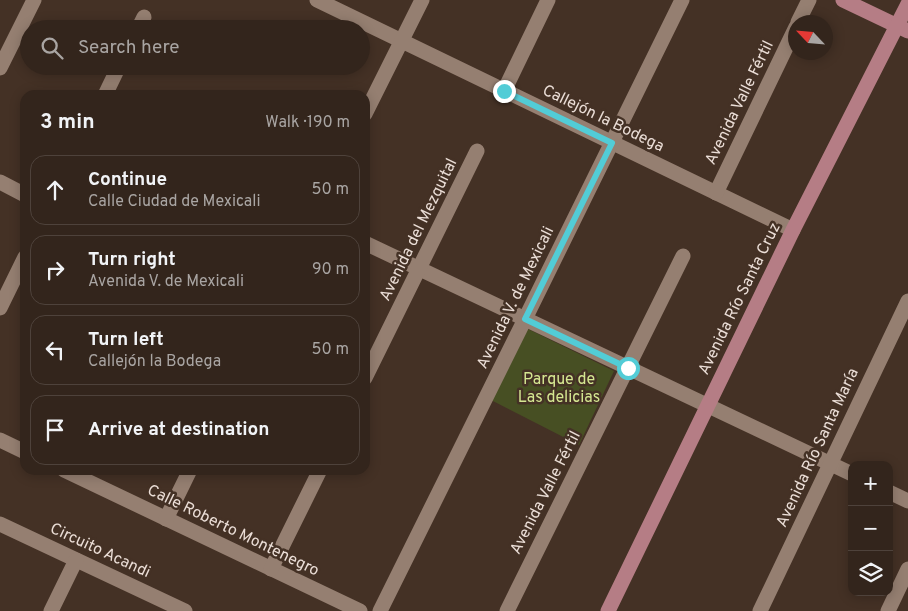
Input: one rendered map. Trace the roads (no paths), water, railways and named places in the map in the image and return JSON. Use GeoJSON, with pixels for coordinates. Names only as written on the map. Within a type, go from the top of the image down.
{"type":"FeatureCollection","features":[{"type":"Feature","properties":{"kind":"main road"},"geometry":{"type":"LineString","coordinates":[[843,0],[903,28]]}},
{"type":"Feature","properties":{"kind":"main road","name":"Avenida Río Santa Cruz"},"geometry":{"type":"LineString","coordinates":[[608,611],[793,230],[903,28],[908,4]]}},
{"type":"Feature","properties":{"kind":"street"},"geometry":{"type":"LineString","coordinates":[[23,20],[34,0]]}},
{"type":"Feature","properties":{"kind":"street","name":"Callejón la Bodega"},"geometry":{"type":"LineString","coordinates":[[317,0],[358,20]]}},
{"type":"Feature","properties":{"kind":"street"},"geometry":{"type":"LineString","coordinates":[[370,104],[422,0]]}},
{"type":"Feature","properties":{"kind":"street"},"geometry":{"type":"LineString","coordinates":[[504,91],[548,0]]}},
{"type":"Feature","properties":{"kind":"street","name":"Avenida V. de Mexicali"},"geometry":{"type":"LineString","coordinates":[[380,611],[682,0]]}},
{"type":"Feature","properties":{"kind":"street"},"geometry":{"type":"LineString","coordinates":[[802,15],[809,0]]}},
{"type":"Feature","properties":{"kind":"street"},"geometry":{"type":"LineString","coordinates":[[2,59],[20,26]]}},
{"type":"Feature","properties":{"kind":"street","name":"Callejón la Bodega"},"geometry":{"type":"LineString","coordinates":[[370,26],[793,230]]}},
{"type":"Feature","properties":{"kind":"street","name":"Avenida Valle Fértil"},"geometry":{"type":"LineString","coordinates":[[716,193],[788,44]]}},
{"type":"Feature","properties":{"kind":"street"},"geometry":{"type":"LineString","coordinates":[[107,90],[115,75]]}},
{"type":"Feature","properties":{"kind":"street","name":"Avenida del Mezquital"},"geometry":{"type":"LineString","coordinates":[[370,368],[477,151]]}},
{"type":"Feature","properties":{"kind":"street"},"geometry":{"type":"LineString","coordinates":[[0,182],[20,192]]}},
{"type":"Feature","properties":{"kind":"street"},"geometry":{"type":"LineString","coordinates":[[370,245],[848,472]]}},
{"type":"Feature","properties":{"kind":"street","name":"Avenida Valle Fértil"},"geometry":{"type":"LineString","coordinates":[[506,611],[683,256]]}},
{"type":"Feature","properties":{"kind":"street"},"geometry":{"type":"LineString","coordinates":[[0,308],[20,267]]}},
{"type":"Feature","properties":{"kind":"street","name":"Avenida Río Santa María"},"geometry":{"type":"LineString","coordinates":[[760,611],[908,301]]}},
{"type":"Feature","properties":{"kind":"street"},"geometry":{"type":"LineString","coordinates":[[0,440],[20,450]]}},
{"type":"Feature","properties":{"kind":"street","name":"Calle Roberto Montenegro"},"geometry":{"type":"LineString","coordinates":[[75,475],[360,611]]}},
{"type":"Feature","properties":{"kind":"street"},"geometry":{"type":"LineString","coordinates":[[166,518],[188,475]]}},
{"type":"Feature","properties":{"kind":"street"},"geometry":{"type":"LineString","coordinates":[[271,569],[318,475]]}},
{"type":"Feature","properties":{"kind":"street"},"geometry":{"type":"LineString","coordinates":[[893,494],[908,501]]}},
{"type":"Feature","properties":{"kind":"street","name":"Circuito Acandi"},"geometry":{"type":"LineString","coordinates":[[0,524],[179,610]]}},
{"type":"Feature","properties":{"kind":"street"},"geometry":{"type":"LineString","coordinates":[[51,611],[76,560]]}},
{"type":"Feature","properties":{"kind":"street"},"geometry":{"type":"LineString","coordinates":[[888,611],[908,569]]}},
{"type":"Feature","properties":{"kind":"park label","name":"Parque de Las delicias"},"geometry":{"type":"Point","coordinates":[559,389]}}]}
